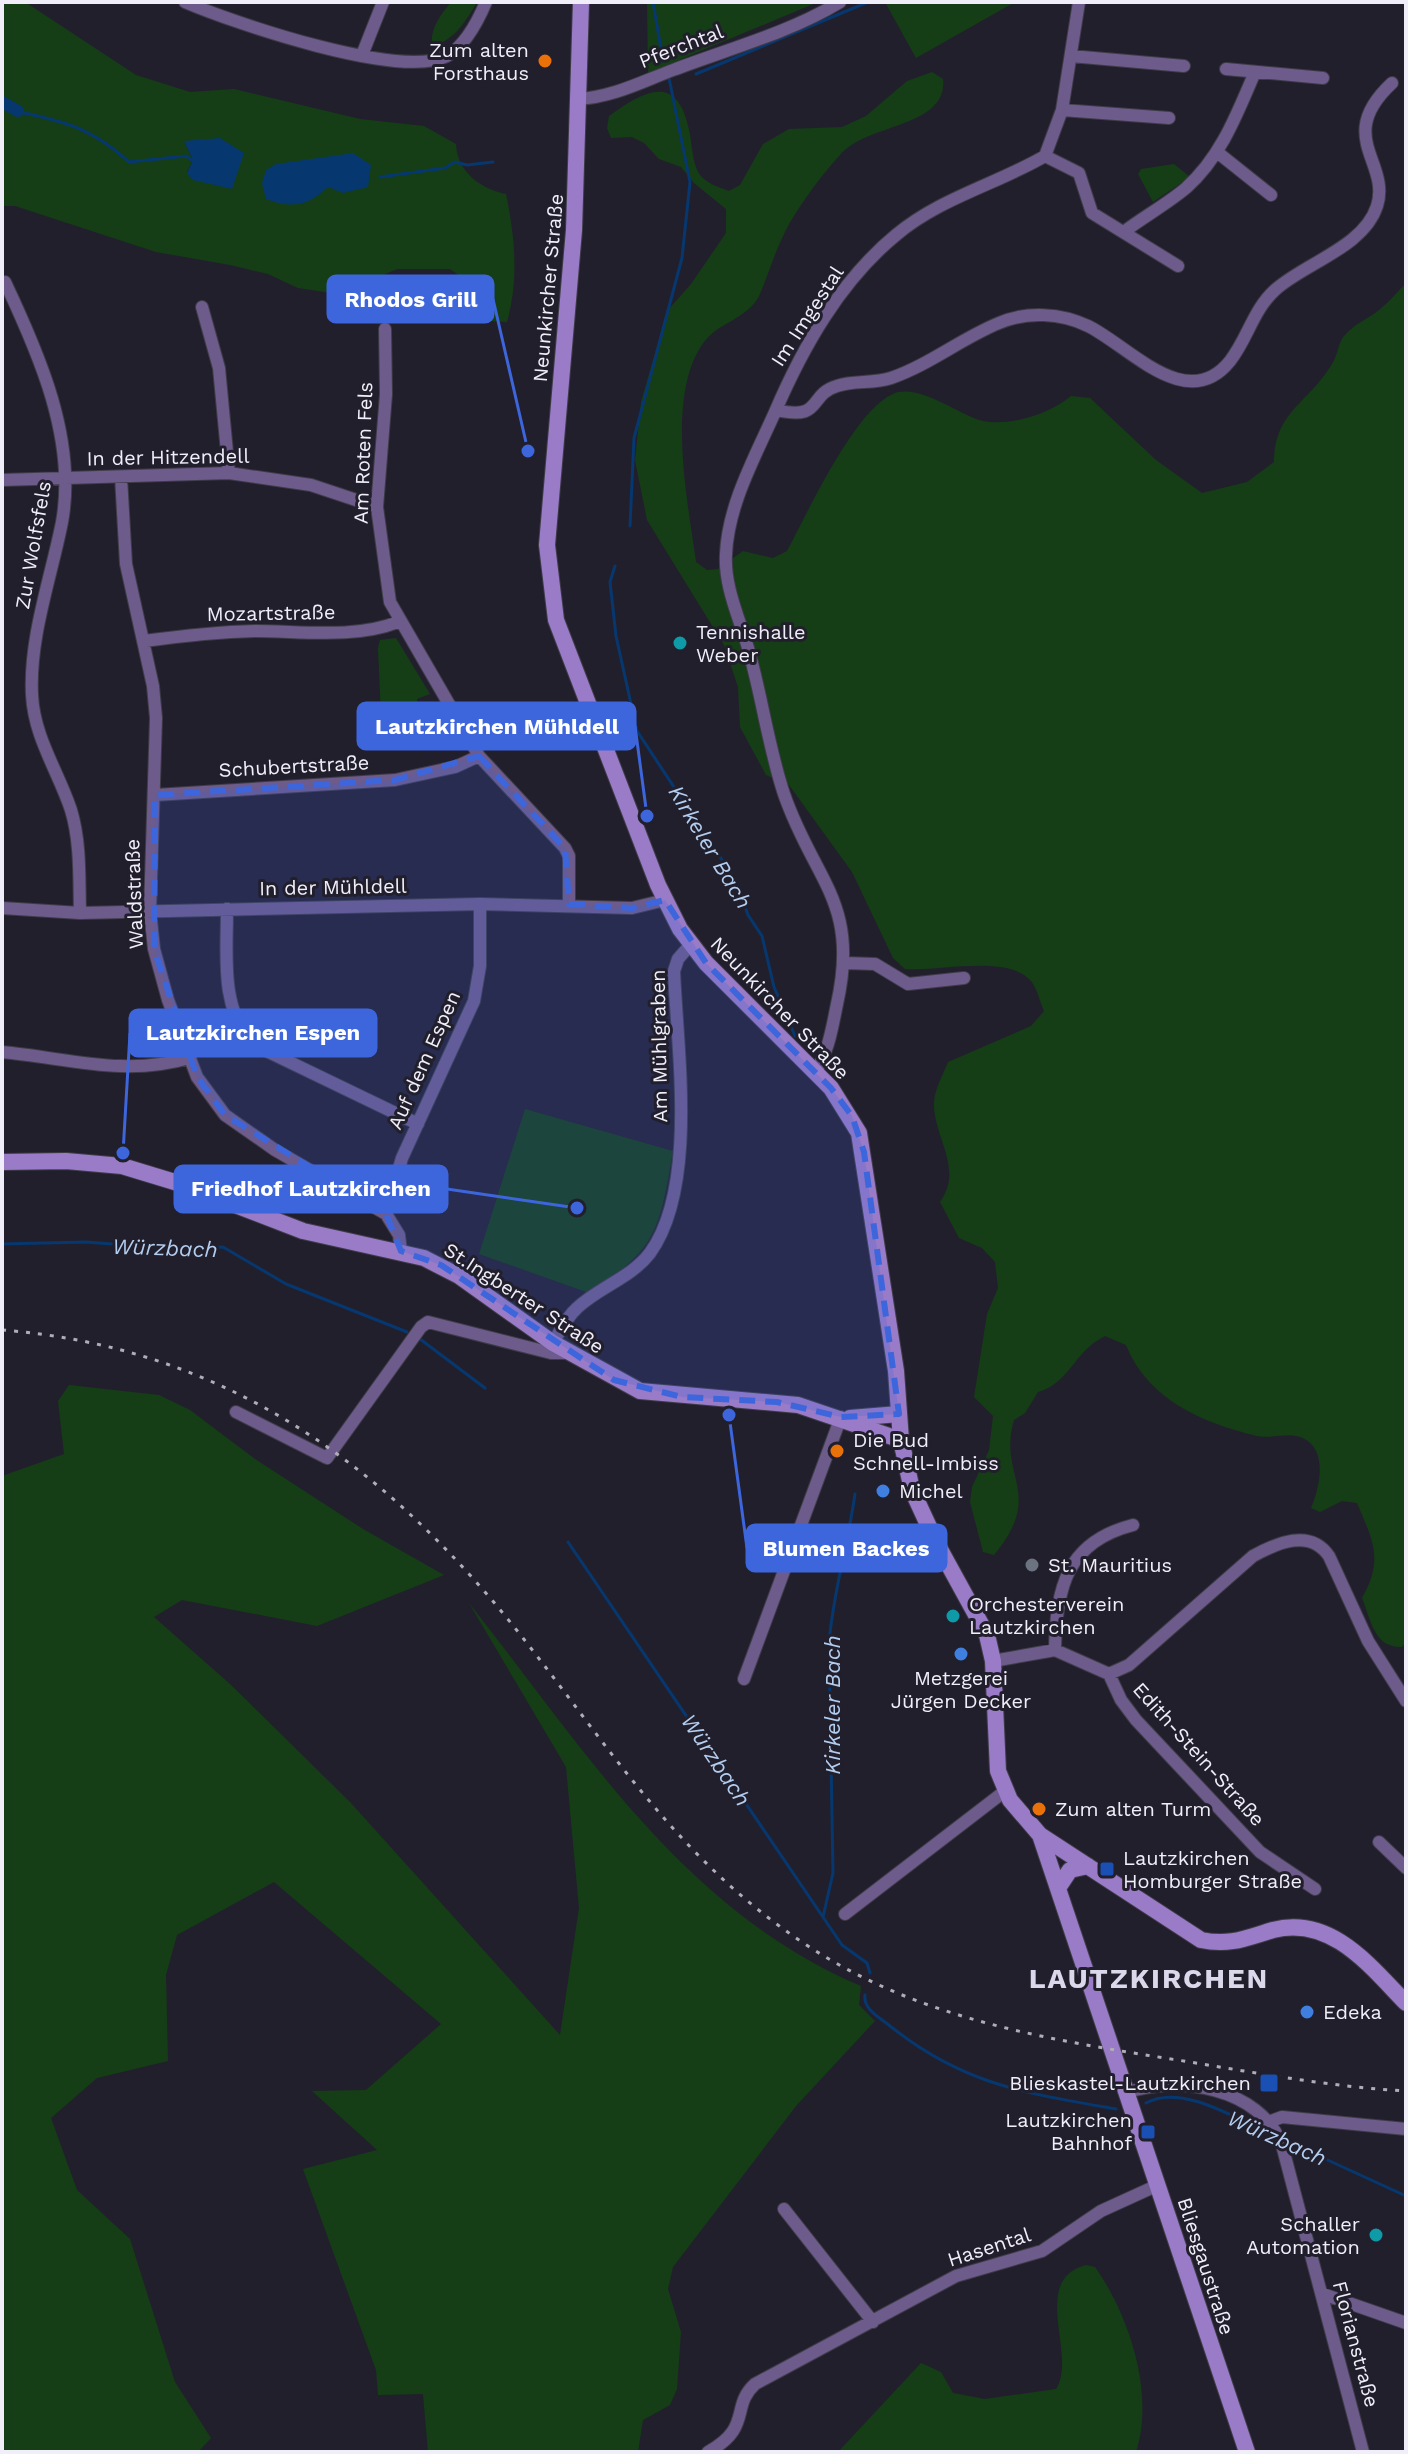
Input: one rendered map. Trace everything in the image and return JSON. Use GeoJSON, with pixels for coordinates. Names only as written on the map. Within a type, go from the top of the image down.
{"type":"FeatureCollection","features":[{"type":"Feature","properties":{"kind":"main road","name":"Neunkircher Straße"},"geometry":{"type":"LineString","coordinates":[[581,2],[571,274],[549,516],[547,571],[563,645],[665,900],[691,944],[815,1072],[844,1105],[859,1133],[896,1371],[901,1440],[918,1505],[982,1623],[993,1661],[995,1752],[1005,1791]]}},
{"type":"Feature","properties":{"kind":"main road","name":"St.Ingberter Straße"},"geometry":{"type":"LineString","coordinates":[[2,1162],[66,1161],[122,1166],[178,1183],[264,1219],[303,1231],[401,1251],[441,1265],[568,1353],[640,1391],[777,1402],[841,1417],[901,1440]]}},
{"type":"Feature","properties":{"kind":"main road","name":"St.Ingberter Straße"},"geometry":{"type":"LineString","coordinates":[[841,1417],[899,1414]]}},
{"type":"Feature","properties":{"kind":"main road"},"geometry":{"type":"LineString","coordinates":[[1005,1791],[1040,1835],[1201,1940],[1232,1944],[1285,1928],[1332,1935],[1364,1960],[1406,2003]]}},
{"type":"Feature","properties":{"kind":"main road","name":"Bliesgaustraße"},"geometry":{"type":"LineString","coordinates":[[1040,1835],[1247,2452]]}},
{"type":"Feature","properties":{"kind":"main road"},"geometry":{"type":"LineString","coordinates":[[1058,1888],[1070,1870],[1088,1866]]}},
{"type":"Feature","properties":{"kind":"street"},"geometry":{"type":"LineString","coordinates":[[185,2],[282,36],[405,63],[435,61],[448,55],[470,33],[486,2]]}},
{"type":"Feature","properties":{"kind":"street"},"geometry":{"type":"LineString","coordinates":[[362,55],[383,2]]}},
{"type":"Feature","properties":{"kind":"street","name":"Pferchtal"},"geometry":{"type":"LineString","coordinates":[[578,99],[598,98],[628,89],[790,27],[840,2]]}},
{"type":"Feature","properties":{"kind":"street"},"geometry":{"type":"LineString","coordinates":[[1079,2],[1062,110],[1045,156],[1079,173],[1092,213],[1178,266]]}},
{"type":"Feature","properties":{"kind":"street"},"geometry":{"type":"LineString","coordinates":[[1071,56],[1184,66]]}},
{"type":"Feature","properties":{"kind":"street"},"geometry":{"type":"LineString","coordinates":[[1226,69],[1323,78]]}},
{"type":"Feature","properties":{"kind":"street"},"geometry":{"type":"LineString","coordinates":[[1125,231],[1188,186],[1217,152],[1255,72]]}},
{"type":"Feature","properties":{"kind":"street"},"geometry":{"type":"LineString","coordinates":[[776,410],[793,414],[812,410],[835,386],[891,378],[1000,322],[1025,315],[1051,316],[1084,324],[1169,379],[1191,381],[1219,372],[1271,293],[1358,234],[1372,217],[1379,192],[1366,150],[1365,131],[1372,108],[1392,83]]}},
{"type":"Feature","properties":{"kind":"street"},"geometry":{"type":"LineString","coordinates":[[1062,110],[1169,118]]}},
{"type":"Feature","properties":{"kind":"street"},"geometry":{"type":"LineString","coordinates":[[1217,152],[1271,195]]}},
{"type":"Feature","properties":{"kind":"street","name":"Im Imgestal"},"geometry":{"type":"LineString","coordinates":[[815,1072],[827,1051],[845,963],[839,909],[783,791],[749,652],[729,587],[726,545],[738,501],[790,376],[837,299],[897,234],[951,200],[1045,156]]}},
{"type":"Feature","properties":{"kind":"street","name":"Zur Wolfsfels"},"geometry":{"type":"LineString","coordinates":[[5,282],[48,388],[66,478],[62,518],[34,654],[32,694],[41,738],[74,824],[80,913]]}},
{"type":"Feature","properties":{"kind":"street"},"geometry":{"type":"LineString","coordinates":[[202,307],[219,368],[229,473]]}},
{"type":"Feature","properties":{"kind":"street","name":"Am Roten Fels"},"geometry":{"type":"LineString","coordinates":[[385,329],[386,394],[377,507],[384,580],[398,622],[479,756],[565,848],[569,856],[569,904]]}},
{"type":"Feature","properties":{"kind":"street","name":"In der Hitzendell"},"geometry":{"type":"LineString","coordinates":[[2,480],[229,473],[311,485],[377,507]]}},
{"type":"Feature","properties":{"kind":"street","name":"Waldstraße"},"geometry":{"type":"LineString","coordinates":[[121,477],[126,564],[144,641],[156,718],[150,911],[159,971],[189,1058],[209,1097],[225,1115],[275,1150],[386,1214],[399,1235],[401,1251]]}},
{"type":"Feature","properties":{"kind":"street","name":"Mozartstraße"},"geometry":{"type":"LineString","coordinates":[[144,641],[212,633],[343,631],[380,628],[398,622]]}},
{"type":"Feature","properties":{"kind":"street","name":"Schubertstraße"},"geometry":{"type":"LineString","coordinates":[[155,795],[395,780],[455,767],[479,756]]}},
{"type":"Feature","properties":{"kind":"street","name":"In der Mühldell"},"geometry":{"type":"LineString","coordinates":[[2,908],[80,913],[480,904],[632,908],[665,900]]}},
{"type":"Feature","properties":{"kind":"street","name":"Auf dem Espen"},"geometry":{"type":"LineString","coordinates":[[395,1182],[474,1001],[480,966],[480,904]]}},
{"type":"Feature","properties":{"kind":"street"},"geometry":{"type":"LineString","coordinates":[[227,909],[229,1001],[241,1031],[252,1044],[418,1124]]}},
{"type":"Feature","properties":{"kind":"street","name":"Am Mühlgraben"},"geometry":{"type":"LineString","coordinates":[[553,1343],[575,1309],[634,1270],[648,1255],[663,1225],[673,1187],[683,1110],[674,971],[678,959],[691,944]]}},
{"type":"Feature","properties":{"kind":"street"},"geometry":{"type":"LineString","coordinates":[[845,963],[875,964],[908,984],[964,978]]}},
{"type":"Feature","properties":{"kind":"street"},"geometry":{"type":"LineString","coordinates":[[2,1052],[115,1068],[167,1065],[189,1058]]}},
{"type":"Feature","properties":{"kind":"street"},"geometry":{"type":"LineString","coordinates":[[236,1412],[327,1458],[415,1335],[428,1322],[551,1353],[568,1353]]}},
{"type":"Feature","properties":{"kind":"street"},"geometry":{"type":"LineString","coordinates":[[744,1679],[841,1417]]}},
{"type":"Feature","properties":{"kind":"street"},"geometry":{"type":"LineString","coordinates":[[993,1661],[1055,1650],[1057,1617],[1074,1559],[1102,1535],[1133,1525]]}},
{"type":"Feature","properties":{"kind":"street"},"geometry":{"type":"LineString","coordinates":[[1109,1674],[1129,1665],[1253,1556],[1272,1546],[1304,1540],[1322,1545],[1329,1556],[1368,1641],[1406,1701]]}},
{"type":"Feature","properties":{"kind":"street","name":"Edith-Stein-Straße"},"geometry":{"type":"LineString","coordinates":[[1055,1650],[1109,1674],[1116,1692],[1136,1720],[1260,1852],[1315,1889]]}},
{"type":"Feature","properties":{"kind":"street"},"geometry":{"type":"LineString","coordinates":[[845,1914],[1005,1791]]}},
{"type":"Feature","properties":{"kind":"street"},"geometry":{"type":"LineString","coordinates":[[1379,1842],[1406,1868]]}},
{"type":"Feature","properties":{"kind":"street"},"geometry":{"type":"LineString","coordinates":[[1125,2093],[1153,2086],[1212,2090],[1243,2100],[1274,2126],[1282,2117],[1406,2129]]}},
{"type":"Feature","properties":{"kind":"street","name":"Florianstraße"},"geometry":{"type":"LineString","coordinates":[[1274,2126],[1323,2294],[1363,2452]]}},
{"type":"Feature","properties":{"kind":"street","name":"Hasental"},"geometry":{"type":"LineString","coordinates":[[708,2452],[725,2443],[736,2429],[748,2390],[755,2384],[956,2276],[1042,2251],[1101,2211],[1158,2185]]}},
{"type":"Feature","properties":{"kind":"street"},"geometry":{"type":"LineString","coordinates":[[784,2209],[873,2322]]}},
{"type":"Feature","properties":{"kind":"street"},"geometry":{"type":"LineString","coordinates":[[1323,2294],[1406,2323]]}},
{"type":"Feature","properties":{"kind":"highlighted area"},"geometry":{"type":"Polygon","coordinates":[[[479,756],[565,848],[569,904],[632,908],[665,900],[706,963],[831,1088],[852,1116],[864,1152],[899,1414],[841,1417],[777,1402],[682,1397],[614,1380],[441,1265],[401,1251],[386,1214],[225,1115],[197,1077],[154,949],[155,795],[395,780],[479,756]]]}},
{"type":"Feature","properties":{"kind":"green space"},"geometry":{"type":"Polygon","coordinates":[[[2,2],[25,2],[136,75],[190,92],[234,89],[360,119],[424,126],[456,144],[461,163],[472,178],[506,194],[514,258],[511,306],[507,322],[486,321],[464,279],[450,269],[397,269],[353,288],[325,292],[298,288],[268,274],[230,265],[156,252],[15,206],[2,206],[2,2]],[[184,141],[193,160],[187,172],[232,189],[184,141]]]}},
{"type":"Feature","properties":{"kind":"green space"},"geometry":{"type":"Polygon","coordinates":[[[451,2],[477,2],[453,35],[432,46],[434,28],[451,2]]]}},
{"type":"Feature","properties":{"kind":"green space"},"geometry":{"type":"Polygon","coordinates":[[[647,2],[818,2],[648,73],[647,2]]]}},
{"type":"Feature","properties":{"kind":"green space"},"geometry":{"type":"Polygon","coordinates":[[[885,2],[1015,2],[916,58],[885,2]]]}},
{"type":"Feature","properties":{"kind":"green space"},"geometry":{"type":"Polygon","coordinates":[[[932,72],[943,79],[941,95],[933,107],[852,145],[840,155],[809,193],[789,225],[754,304],[710,335],[692,364],[685,390],[682,449],[696,562],[707,570],[718,569],[743,551],[773,558],[787,551],[833,464],[863,420],[878,404],[893,394],[903,392],[924,395],[990,422],[1028,418],[1071,396],[1090,398],[1156,460],[1202,493],[1247,482],[1274,462],[1276,445],[1286,419],[1332,364],[1344,336],[1383,307],[1406,283],[1406,1642],[1402,1647],[1385,1643],[1379,1638],[1362,1598],[1373,1572],[1374,1550],[1357,1503],[1342,1501],[1320,1512],[1311,1508],[1320,1468],[1319,1458],[1309,1442],[1295,1436],[1257,1436],[1198,1416],[1163,1395],[1148,1381],[1126,1345],[1105,1336],[1086,1350],[1058,1381],[1038,1392],[1025,1413],[1014,1420],[1010,1440],[1019,1500],[1017,1515],[994,1555],[983,1552],[970,1502],[972,1487],[989,1450],[993,1416],[974,1397],[987,1314],[998,1288],[995,1262],[982,1248],[959,1238],[940,1202],[947,1190],[949,1165],[935,1117],[934,1099],[948,1062],[1031,1026],[1044,1011],[1033,984],[1021,973],[990,966],[905,969],[893,958],[852,872],[789,785],[766,775],[740,727],[738,687],[724,645],[647,520],[635,460],[641,402],[667,311],[691,284],[726,233],[726,209],[694,183],[681,167],[659,159],[644,143],[632,137],[611,138],[607,128],[609,116],[647,94],[668,93],[684,112],[698,172],[708,182],[729,191],[740,185],[763,144],[789,129],[842,127],[866,116],[907,81],[932,72]]]}},
{"type":"Feature","properties":{"kind":"green space"},"geometry":{"type":"Polygon","coordinates":[[[1174,164],[1190,177],[1153,202],[1138,174],[1141,169],[1174,164]]]}},
{"type":"Feature","properties":{"kind":"green space"},"geometry":{"type":"Polygon","coordinates":[[[396,638],[430,694],[417,699],[418,713],[381,716],[378,648],[380,640],[396,638]]]}},
{"type":"Feature","properties":{"kind":"green space"},"geometry":{"type":"Polygon","coordinates":[[[525,1109],[673,1151],[664,1201],[652,1235],[629,1263],[589,1293],[479,1254],[525,1109]]]}},
{"type":"Feature","properties":{"kind":"green space"},"geometry":{"type":"Polygon","coordinates":[[[69,1385],[159,1395],[190,1410],[255,1459],[363,1529],[444,1575],[317,1626],[182,1600],[154,1617],[230,1684],[350,1802],[560,2035],[579,1908],[566,1767],[469,1603],[597,1769],[689,1870],[741,1915],[798,1954],[861,1986],[859,2005],[875,2021],[796,2106],[673,2267],[668,2289],[681,2332],[677,2389],[670,2405],[643,2420],[638,2452],[428,2452],[423,2394],[378,2395],[376,2370],[303,2169],[377,2150],[312,2091],[366,2090],[441,2024],[274,1882],[177,1935],[166,1975],[168,2061],[97,2078],[51,2118],[77,2190],[130,2239],[175,2382],[211,2438],[198,2452],[2,2452],[2,1476],[64,1454],[58,1401],[69,1385]]]}},
{"type":"Feature","properties":{"kind":"green space"},"geometry":{"type":"Polygon","coordinates":[[[1086,2265],[1095,2267],[1107,2286],[1128,2331],[1135,2355],[1142,2405],[1136,2452],[838,2452],[921,2363],[941,2372],[953,2393],[985,2399],[1056,2389],[1062,2358],[1057,2302],[1060,2286],[1069,2273],[1086,2265]]]}},
{"type":"Feature","properties":{"kind":"water"},"geometry":{"type":"Polygon","coordinates":[[[220,138],[244,153],[232,189],[193,180],[187,173],[193,160],[184,141],[220,138]]]}},
{"type":"Feature","properties":{"kind":"water"},"geometry":{"type":"Polygon","coordinates":[[[353,153],[371,165],[368,187],[343,193],[328,187],[306,202],[292,205],[266,199],[262,183],[266,170],[276,164],[353,153]]]}},
{"type":"Feature","properties":{"kind":"waterway","name":"Kirkeler Bach"},"geometry":{"type":"LineString","coordinates":[[653,2],[663,61]]}},
{"type":"Feature","properties":{"kind":"waterway"},"geometry":{"type":"LineString","coordinates":[[696,74],[868,2]]}},
{"type":"Feature","properties":{"kind":"waterway","name":"Kirkeler Bach"},"geometry":{"type":"LineString","coordinates":[[630,526],[634,438],[682,258],[690,182],[669,78]]}},
{"type":"Feature","properties":{"kind":"waterway"},"geometry":{"type":"LineString","coordinates":[[2,102],[18,111]]}},
{"type":"Feature","properties":{"kind":"waterway"},"geometry":{"type":"LineString","coordinates":[[20,112],[79,128],[129,162],[186,156],[196,163]]}},
{"type":"Feature","properties":{"kind":"waterway"},"geometry":{"type":"LineString","coordinates":[[380,177],[445,168],[455,162],[467,165],[493,162]]}},
{"type":"Feature","properties":{"kind":"waterway","name":"Kirkeler Bach"},"geometry":{"type":"LineString","coordinates":[[615,566],[610,582],[616,636],[637,731],[736,881],[748,915],[762,936],[774,987],[795,1036]]}},
{"type":"Feature","properties":{"kind":"waterway","name":"Würzbach"},"geometry":{"type":"LineString","coordinates":[[2,1244],[86,1242],[177,1249],[223,1247],[286,1284],[407,1332]]}},
{"type":"Feature","properties":{"kind":"waterway","name":"Würzbach"},"geometry":{"type":"LineString","coordinates":[[420,1339],[485,1388]]}},
{"type":"Feature","properties":{"kind":"waterway","name":"Kirkeler Bach"},"geometry":{"type":"LineString","coordinates":[[823,1917],[833,1873],[829,1643],[855,1494]]}},
{"type":"Feature","properties":{"kind":"waterway","name":"Würzbach"},"geometry":{"type":"LineString","coordinates":[[568,1542],[842,1945],[867,1963],[870,1973]]}},
{"type":"Feature","properties":{"kind":"waterway","name":"Würzbach"},"geometry":{"type":"LineString","coordinates":[[865,1995],[869,2009],[890,2026],[917,2046],[970,2074],[1053,2098],[1116,2109]]}},
{"type":"Feature","properties":{"kind":"waterway","name":"Würzbach"},"geometry":{"type":"LineString","coordinates":[[1146,2103],[1160,2098],[1192,2100],[1270,2134]]}},
{"type":"Feature","properties":{"kind":"waterway","name":"Würzbach"},"geometry":{"type":"LineString","coordinates":[[1284,2140],[1406,2196]]}},
{"type":"Feature","properties":{"kind":"railway"},"geometry":{"type":"LineString","coordinates":[[2,1330],[81,1341],[156,1360],[225,1388],[290,1423],[352,1465],[409,1513],[463,1568],[515,1628],[648,1799],[720,1877],[762,1913],[852,1972],[945,2011],[1041,2036],[1298,2080],[1406,2091]]}},
{"type":"Feature","properties":{"kind":"place","name":"Zum alten Forsthaus"},"geometry":{"type":"Point","coordinates":[545,61]}},
{"type":"Feature","properties":{"kind":"place","name":"Rhodos Grill"},"geometry":{"type":"Point","coordinates":[528,451]}},
{"type":"Feature","properties":{"kind":"place","name":"Tennishalle Weber"},"geometry":{"type":"Point","coordinates":[680,643]}},
{"type":"Feature","properties":{"kind":"place","name":"Lautzkirchen Mühldell"},"geometry":{"type":"Point","coordinates":[647,816]}},
{"type":"Feature","properties":{"kind":"place","name":"Lautzkirchen Espen"},"geometry":{"type":"Point","coordinates":[123,1153]}},
{"type":"Feature","properties":{"kind":"place","name":"Friedhof Lautzkirchen"},"geometry":{"type":"Point","coordinates":[577,1208]}},
{"type":"Feature","properties":{"kind":"place","name":"Blumen Backes"},"geometry":{"type":"Point","coordinates":[729,1415]}},
{"type":"Feature","properties":{"kind":"place","name":"Die Bud Schnell-Imbiss"},"geometry":{"type":"Point","coordinates":[837,1451]}},
{"type":"Feature","properties":{"kind":"place","name":"Michel"},"geometry":{"type":"Point","coordinates":[883,1491]}},
{"type":"Feature","properties":{"kind":"place","name":"St. Mauritius"},"geometry":{"type":"Point","coordinates":[1032,1565]}},
{"type":"Feature","properties":{"kind":"place","name":"Orchesterverein Lautzkirchen"},"geometry":{"type":"Point","coordinates":[953,1616]}},
{"type":"Feature","properties":{"kind":"place","name":"Metzgerei Jürgen Decker"},"geometry":{"type":"Point","coordinates":[961,1654]}},
{"type":"Feature","properties":{"kind":"place","name":"Zum alten Turm"},"geometry":{"type":"Point","coordinates":[1039,1809]}},
{"type":"Feature","properties":{"kind":"place","name":"Lautzkirchen Homburger Straße"},"geometry":{"type":"Point","coordinates":[1107,1869]}},
{"type":"Feature","properties":{"kind":"place","name":"Edeka"},"geometry":{"type":"Point","coordinates":[1307,2012]}},
{"type":"Feature","properties":{"kind":"place","name":"Blieskastel-Lautzkirchen"},"geometry":{"type":"Point","coordinates":[1269,2083]}},
{"type":"Feature","properties":{"kind":"place","name":"Lautzkirchen Bahnhof"},"geometry":{"type":"Point","coordinates":[1148,2132]}},
{"type":"Feature","properties":{"kind":"place","name":"Schaller Automation"},"geometry":{"type":"Point","coordinates":[1376,2235]}},
{"type":"Feature","properties":{"kind":"district","name":"LAUTZKIRCHEN"},"geometry":{"type":"Point","coordinates":[1149,1978]}}]}
